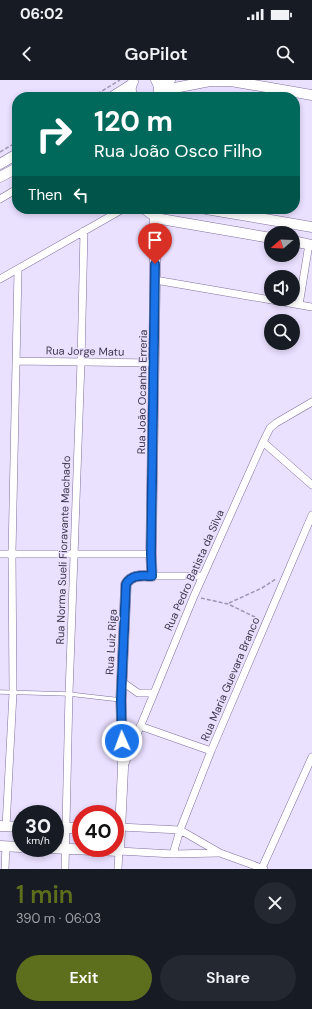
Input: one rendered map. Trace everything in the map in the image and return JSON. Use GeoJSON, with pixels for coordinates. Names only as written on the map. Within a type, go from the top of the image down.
{"type":"FeatureCollection","features":[{"type":"Feature","properties":{"kind":"street"},"geometry":{"type":"LineString","coordinates":[[158,88],[170,80]]}},
{"type":"Feature","properties":{"kind":"street"},"geometry":{"type":"LineString","coordinates":[[158,88],[210,81],[231,81],[295,92]]}},
{"type":"Feature","properties":{"kind":"street"},"geometry":{"type":"LineString","coordinates":[[119,92],[132,83]]}},
{"type":"Feature","properties":{"kind":"street"},"geometry":{"type":"LineString","coordinates":[[300,93],[312,95]]}},
{"type":"Feature","properties":{"kind":"street"},"geometry":{"type":"LineString","coordinates":[[0,164],[12,157]]}},
{"type":"Feature","properties":{"kind":"street"},"geometry":{"type":"LineString","coordinates":[[0,177],[12,171]]}},
{"type":"Feature","properties":{"kind":"street"},"geometry":{"type":"LineString","coordinates":[[0,199],[12,192]]}},
{"type":"Feature","properties":{"kind":"street"},"geometry":{"type":"LineString","coordinates":[[0,279],[114,214]]}},
{"type":"Feature","properties":{"kind":"street","name":"Rua João Ocanha Erreria"},"geometry":{"type":"LineString","coordinates":[[152,576],[155,214]]}},
{"type":"Feature","properties":{"kind":"street"},"geometry":{"type":"LineString","coordinates":[[160,214],[264,236]]}},
{"type":"Feature","properties":{"kind":"street"},"geometry":{"type":"LineString","coordinates":[[235,214],[312,227]]}},
{"type":"Feature","properties":{"kind":"street","name":"Rua Norma Sueli Fioravante Machado"},"geometry":{"type":"LineString","coordinates":[[65,869],[69,694],[81,362],[84,231]]}},
{"type":"Feature","properties":{"kind":"street"},"geometry":{"type":"LineString","coordinates":[[300,243],[311,244],[300,300]]}},
{"type":"Feature","properties":{"kind":"street"},"geometry":{"type":"LineString","coordinates":[[3,826],[13,693],[12,554],[18,270]]}},
{"type":"Feature","properties":{"kind":"street"},"geometry":{"type":"LineString","coordinates":[[155,280],[264,299]]}},
{"type":"Feature","properties":{"kind":"street"},"geometry":{"type":"LineString","coordinates":[[300,305],[312,307]]}},
{"type":"Feature","properties":{"kind":"street","name":"Rua Jorge Matu"},"geometry":{"type":"LineString","coordinates":[[16,361],[154,363]]}},
{"type":"Feature","properties":{"kind":"street","name":"Rua Pedro Batista da Silva"},"geometry":{"type":"LineString","coordinates":[[123,768],[202,576],[270,428],[312,402]]}},
{"type":"Feature","properties":{"kind":"street"},"geometry":{"type":"LineString","coordinates":[[263,442],[312,485]]}},
{"type":"Feature","properties":{"kind":"street","name":"Rua Maria Guevara Branco"},"geometry":{"type":"LineString","coordinates":[[173,854],[180,830],[211,751],[312,515]]}},
{"type":"Feature","properties":{"kind":"street"},"geometry":{"type":"LineString","coordinates":[[0,554],[151,554]]}},
{"type":"Feature","properties":{"kind":"street","name":"Rua Luiz Riga"},"geometry":{"type":"LineString","coordinates":[[120,805],[123,768],[121,681],[126,584],[128,580],[136,576],[152,576]]}},
{"type":"Feature","properties":{"kind":"street"},"geometry":{"type":"LineString","coordinates":[[152,576],[202,576]]}},
{"type":"Feature","properties":{"kind":"street"},"geometry":{"type":"LineString","coordinates":[[121,681],[138,693],[153,693]]}},
{"type":"Feature","properties":{"kind":"street"},"geometry":{"type":"LineString","coordinates":[[140,726],[211,751]]}},
{"type":"Feature","properties":{"kind":"street"},"geometry":{"type":"LineString","coordinates":[[124,828],[180,830],[220,853],[263,869],[312,757]]}},
{"type":"Feature","properties":{"kind":"street"},"geometry":{"type":"LineString","coordinates":[[66,828],[72,828]]}},
{"type":"Feature","properties":{"kind":"street"},"geometry":{"type":"LineString","coordinates":[[3,846],[5,869]]}},
{"type":"Feature","properties":{"kind":"street"},"geometry":{"type":"LineString","coordinates":[[66,849],[72,849]]}},
{"type":"Feature","properties":{"kind":"street"},"geometry":{"type":"LineString","coordinates":[[124,851],[173,854],[220,853]]}},
{"type":"Feature","properties":{"kind":"street","name":"Rua Luiz Riga"},"geometry":{"type":"LineString","coordinates":[[118,869],[119,857]]}},
{"type":"Feature","properties":{"kind":"lane"},"geometry":{"type":"LineString","coordinates":[[0,692],[69,694],[121,700]]}},
{"type":"Feature","properties":{"kind":"path"},"geometry":{"type":"LineString","coordinates":[[100,92],[120,80]]}},
{"type":"Feature","properties":{"kind":"path"},"geometry":{"type":"LineString","coordinates":[[0,152],[12,145]]}},
{"type":"Feature","properties":{"kind":"path"},"geometry":{"type":"LineString","coordinates":[[228,604],[262,588],[277,578]]}},
{"type":"Feature","properties":{"kind":"path"},"geometry":{"type":"LineString","coordinates":[[194,596],[228,604],[266,622]]}},
{"type":"Feature","properties":{"kind":"route"},"geometry":{"type":"LineString","coordinates":[[122,741],[121,681],[126,584],[132,577],[152,576],[151,554],[155,264]]}}]}
